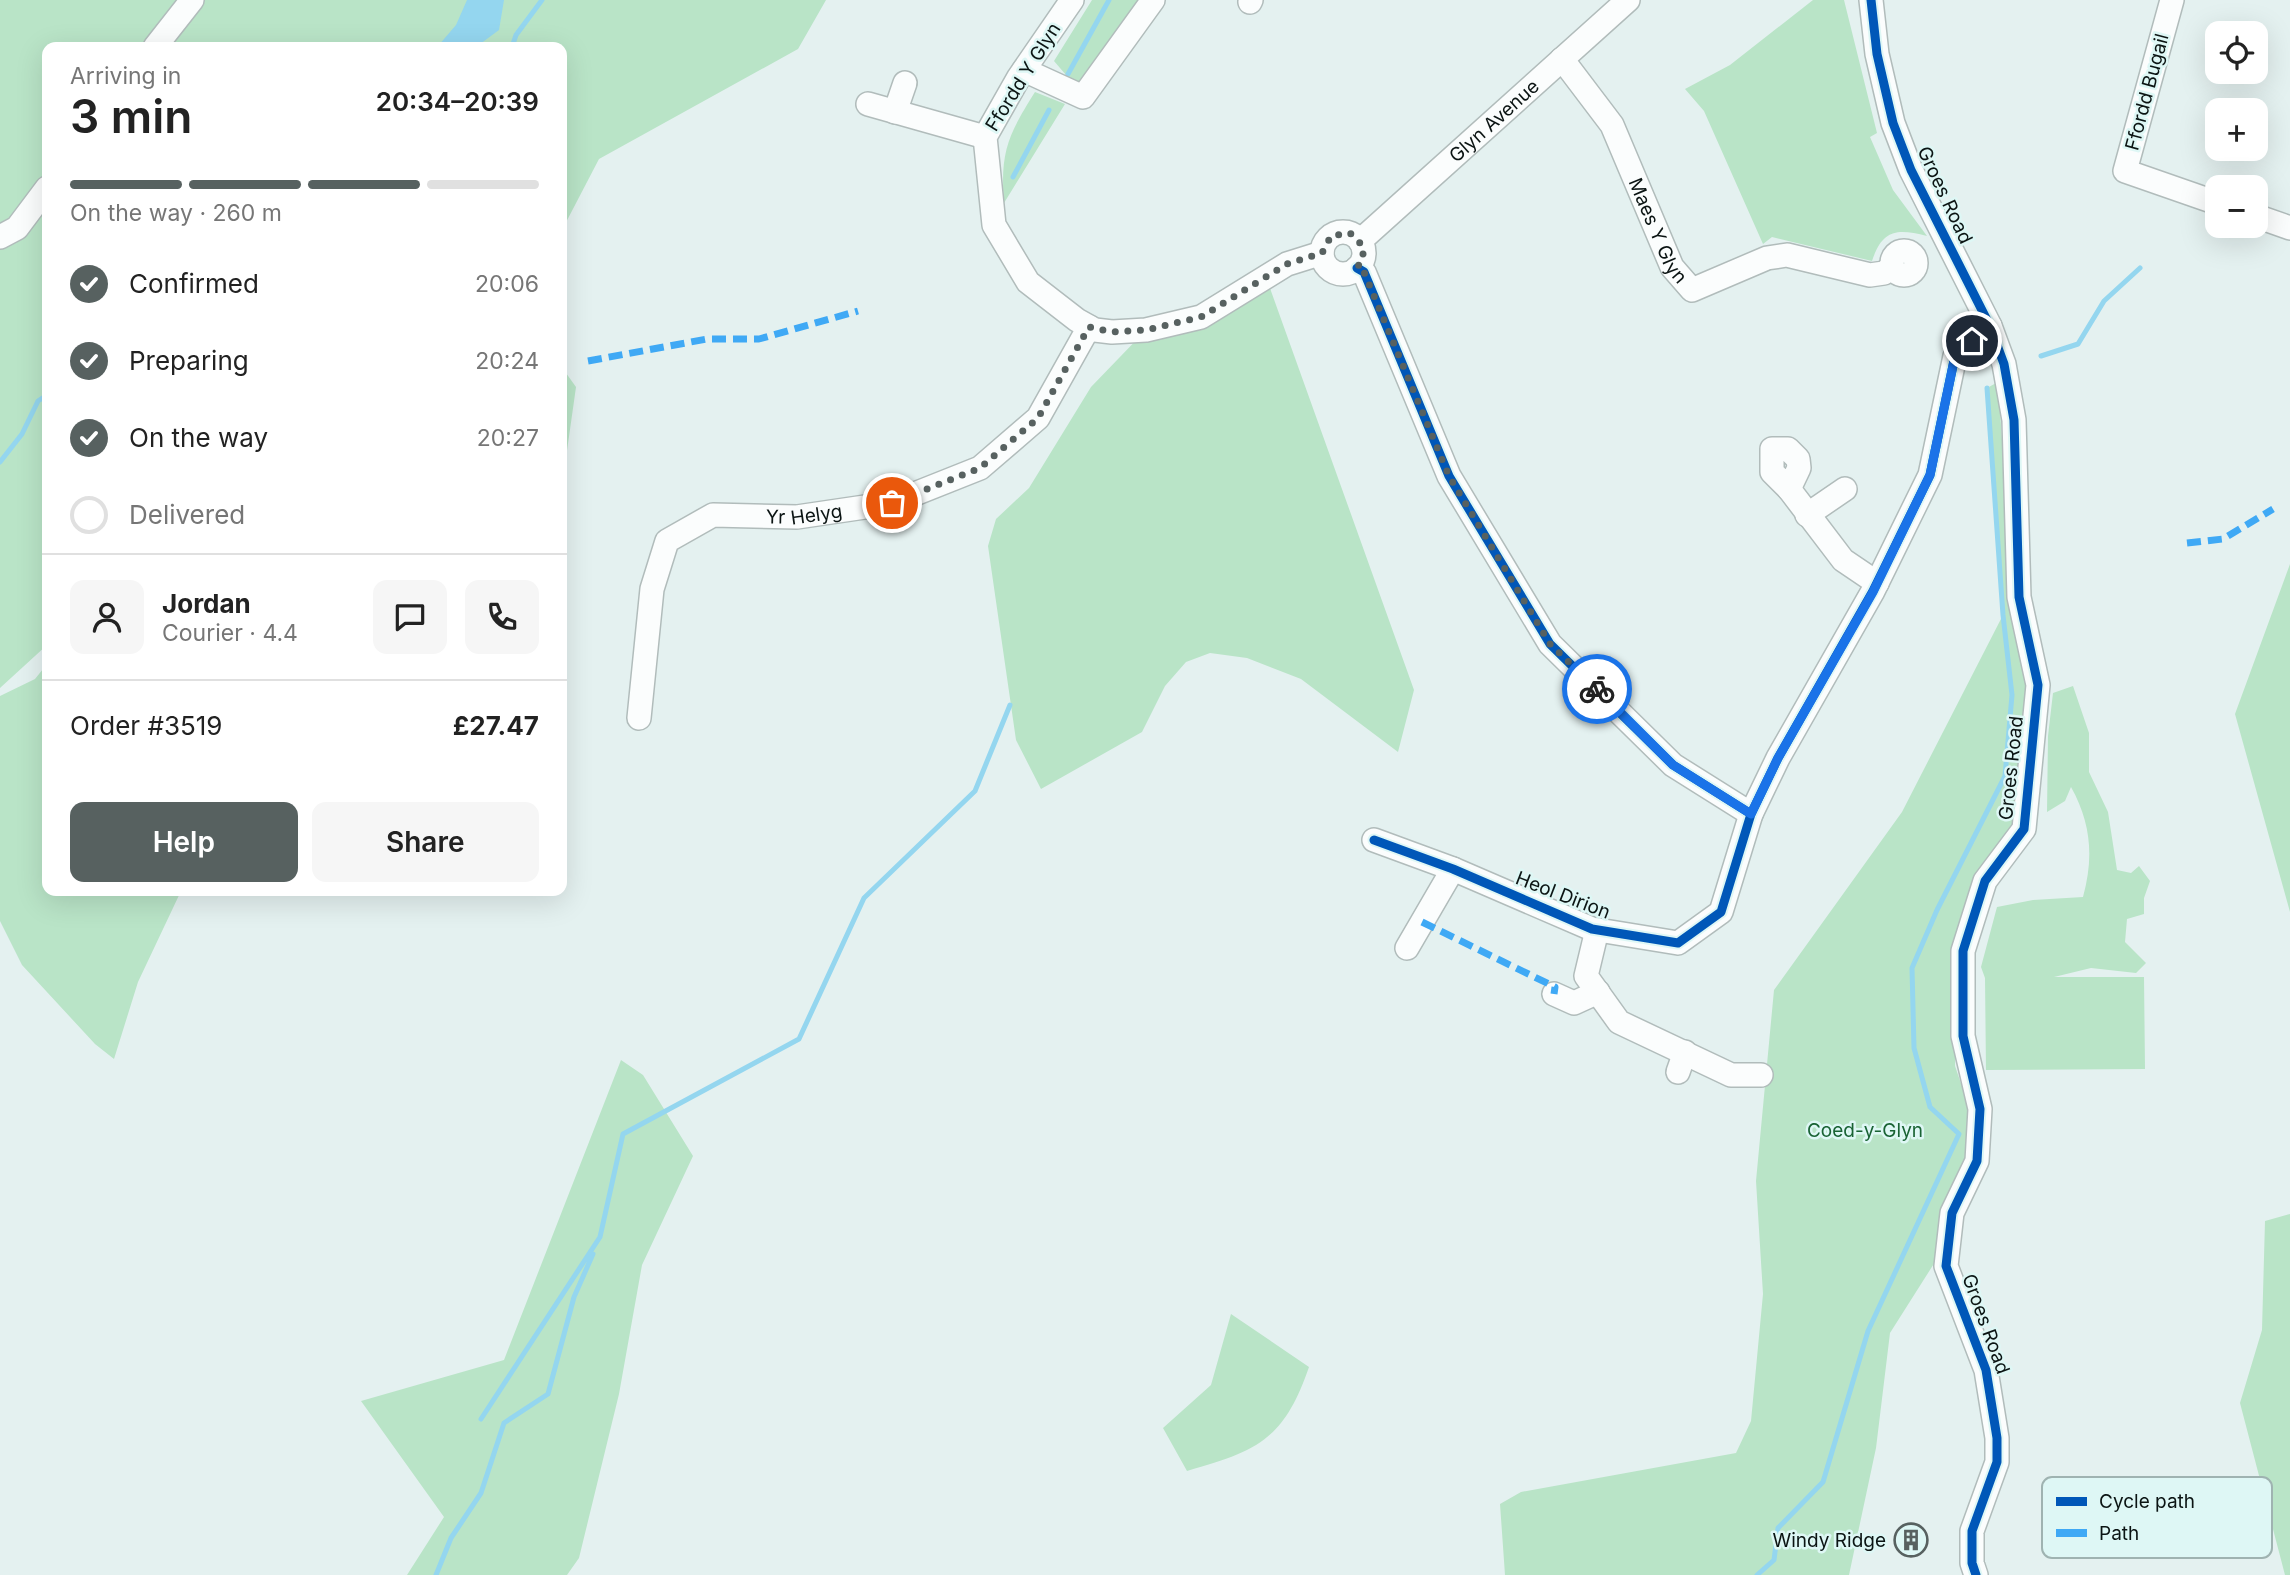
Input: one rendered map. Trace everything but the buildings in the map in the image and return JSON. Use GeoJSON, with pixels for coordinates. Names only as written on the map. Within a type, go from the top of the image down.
{"type":"FeatureCollection","features":[{"type":"Feature","properties":{"kind":"street"},"geometry":{"type":"LineString","coordinates":[[159,42],[192,0]]}},
{"type":"Feature","properties":{"kind":"street","name":"Ffordd Y Glyn"},"geometry":{"type":"LineString","coordinates":[[1070,0],[1024,70],[985,137],[994,225],[1028,282],[1089,327],[1112,332],[1146,330],[1201,317],[1287,264],[1322,253]]}},
{"type":"Feature","properties":{"kind":"street"},"geometry":{"type":"LineString","coordinates":[[1024,70],[1083,97],[1153,0]]}},
{"type":"Feature","properties":{"kind":"street","name":"Glyn Avenue"},"geometry":{"type":"LineString","coordinates":[[1360,241],[1628,0]]}},
{"type":"Feature","properties":{"kind":"street","name":"Groes Road"},"geometry":{"type":"LineString","coordinates":[[1871,0],[1877,54],[1893,123],[1911,170],[1990,326],[2004,364],[2014,420],[2019,597],[2038,685],[2024,829],[1985,881],[1963,951],[1963,1036],[1980,1109],[1977,1161],[1952,1213],[1946,1266],[1986,1370],[1997,1438],[1997,1462],[1972,1531],[1972,1563],[1976,1575]]}},
{"type":"Feature","properties":{"kind":"street","name":"Ffordd Bugail"},"geometry":{"type":"LineString","coordinates":[[2172,0],[2125,171],[2205,199]]}},
{"type":"Feature","properties":{"kind":"street","name":"Maes Y Glyn"},"geometry":{"type":"LineString","coordinates":[[1562,59],[1612,125],[1672,267],[1692,290],[1767,258],[1787,255],[1870,275],[1884,273],[1892,267]]}},
{"type":"Feature","properties":{"kind":"street"},"geometry":{"type":"LineString","coordinates":[[895,112],[905,83]]}},
{"type":"Feature","properties":{"kind":"street"},"geometry":{"type":"LineString","coordinates":[[868,104],[985,137]]}},
{"type":"Feature","properties":{"kind":"street"},"geometry":{"type":"LineString","coordinates":[[0,237],[17,228],[42,195]]}},
{"type":"Feature","properties":{"kind":"street"},"geometry":{"type":"LineString","coordinates":[[2268,220],[2290,228]]}},
{"type":"Feature","properties":{"kind":"street"},"geometry":{"type":"LineString","coordinates":[[1337,233],[1350,233],[1360,241],[1363,258],[1357,268],[1345,274],[1332,271],[1322,253],[1326,241],[1337,233]]}},
{"type":"Feature","properties":{"kind":"street"},"geometry":{"type":"LineString","coordinates":[[1357,268],[1364,272],[1403,359],[1449,476],[1550,644],[1673,765],[1751,814]]}},
{"type":"Feature","properties":{"kind":"street","name":"Heol Dirion"},"geometry":{"type":"LineString","coordinates":[[1374,840],[1453,869],[1597,930],[1678,943],[1721,912],[1751,814],[1778,758],[1877,583],[1930,475],[1955,356],[1990,326]]}},
{"type":"Feature","properties":{"kind":"street","name":"Yr Helyg"},"geometry":{"type":"LineString","coordinates":[[639,718],[652,589],[667,541],[713,515],[797,517],[892,503],[980,468],[1038,418],[1089,327]]}},
{"type":"Feature","properties":{"kind":"street"},"geometry":{"type":"LineString","coordinates":[[1789,489],[1843,561],[1877,583]]}},
{"type":"Feature","properties":{"kind":"street"},"geometry":{"type":"LineString","coordinates":[[1807,515],[1845,489]]}},
{"type":"Feature","properties":{"kind":"street"},"geometry":{"type":"LineString","coordinates":[[1407,948],[1453,869]]}},
{"type":"Feature","properties":{"kind":"street"},"geometry":{"type":"LineString","coordinates":[[1597,930],[1586,976],[1619,1022],[1681,1062],[1731,1075],[1761,1074]]}},
{"type":"Feature","properties":{"kind":"street"},"geometry":{"type":"LineString","coordinates":[[1554,994],[1574,1003],[1598,992]]}},
{"type":"Feature","properties":{"kind":"green space"},"geometry":{"type":"Polygon","coordinates":[[[0,0],[826,0],[798,49],[599,159],[567,220],[567,42],[42,42],[42,650],[0,688],[0,0]]]}},
{"type":"Feature","properties":{"kind":"green space"},"geometry":{"type":"Polygon","coordinates":[[[1092,0],[1144,0],[1085,83],[1072,82],[1054,61],[1092,0]]]}},
{"type":"Feature","properties":{"kind":"green space"},"geometry":{"type":"Polygon","coordinates":[[[1813,0],[1844,0],[1877,133],[1870,137],[1893,190],[1927,236],[1908,232],[1893,233],[1881,242],[1872,261],[1772,237],[1763,244],[1704,111],[1685,89],[1730,65],[1813,0]]]}},
{"type":"Feature","properties":{"kind":"green space"},"geometry":{"type":"Polygon","coordinates":[[[1035,92],[1065,104],[1004,203],[1003,170],[1008,144],[1018,120],[1035,92]]]}},
{"type":"Feature","properties":{"kind":"green space"},"geometry":{"type":"Polygon","coordinates":[[[1266,277],[1414,690],[1398,752],[1301,679],[1247,658],[1210,653],[1186,662],[1165,686],[1142,732],[1041,789],[1016,740],[988,546],[996,519],[1029,488],[1091,387],[1146,330],[1266,277]]]}},
{"type":"Feature","properties":{"kind":"green space"},"geometry":{"type":"Polygon","coordinates":[[[567,374],[576,387],[567,451],[567,374]]]}},
{"type":"Feature","properties":{"kind":"green space","name":"Coed-y-Glyn"},"geometry":{"type":"Polygon","coordinates":[[[1998,382],[2013,597],[2030,689],[2017,822],[1957,949],[1955,1066],[1969,1107],[1969,1156],[1935,1262],[1890,1333],[1876,1448],[1849,1575],[1505,1575],[1500,1504],[1521,1492],[1736,1453],[1751,1421],[1763,1294],[1756,1181],[1774,990],[1902,812],[2003,615],[1987,388],[1998,382]]]}},
{"type":"Feature","properties":{"kind":"green space"},"geometry":{"type":"Polygon","coordinates":[[[2290,564],[2290,912],[2235,714],[2290,564]]]}},
{"type":"Feature","properties":{"kind":"green space"},"geometry":{"type":"Polygon","coordinates":[[[42,670],[42,896],[179,896],[138,982],[114,1059],[95,1044],[22,965],[0,921],[0,696],[35,679],[42,670]]]}},
{"type":"Feature","properties":{"kind":"green space"},"geometry":{"type":"Polygon","coordinates":[[[2073,686],[2089,733],[2089,772],[2108,812],[2117,870],[2131,873],[2139,866],[2150,881],[2144,898],[2144,914],[2127,919],[2125,942],[2146,963],[2136,973],[2091,968],[2054,977],[2144,977],[2145,1069],[1986,1070],[1985,978],[1981,967],[1997,907],[2033,900],[2083,897],[2089,868],[2089,840],[2083,814],[2071,787],[2065,801],[2047,812],[2048,736],[2053,693],[2073,686]]]}},
{"type":"Feature","properties":{"kind":"green space"},"geometry":{"type":"Polygon","coordinates":[[[621,1060],[643,1075],[693,1156],[642,1265],[619,1394],[579,1558],[567,1575],[407,1575],[444,1517],[361,1401],[504,1360],[621,1060]]]}},
{"type":"Feature","properties":{"kind":"green space"},"geometry":{"type":"Polygon","coordinates":[[[2290,1214],[2290,1575],[2285,1575],[2272,1525],[2272,1477],[2259,1477],[2240,1403],[2262,1330],[2265,1221],[2290,1214]]]}},
{"type":"Feature","properties":{"kind":"green space"},"geometry":{"type":"Polygon","coordinates":[[[1231,1314],[1309,1367],[1289,1411],[1265,1439],[1232,1457],[1187,1471],[1163,1428],[1211,1385],[1231,1314]]]}},
{"type":"Feature","properties":{"kind":"water"},"geometry":{"type":"Polygon","coordinates":[[[467,0],[504,0],[499,30],[483,42],[441,42],[456,25],[467,0]]]}},
{"type":"Feature","properties":{"kind":"waterway"},"geometry":{"type":"LineString","coordinates":[[514,42],[542,0]]}},
{"type":"Feature","properties":{"kind":"waterway"},"geometry":{"type":"LineString","coordinates":[[1068,74],[1109,0]]}},
{"type":"Feature","properties":{"kind":"waterway"},"geometry":{"type":"LineString","coordinates":[[1013,177],[1049,110]]}},
{"type":"Feature","properties":{"kind":"waterway"},"geometry":{"type":"LineString","coordinates":[[2041,356],[2078,344],[2104,301],[2140,268]]}},
{"type":"Feature","properties":{"kind":"waterway"},"geometry":{"type":"LineString","coordinates":[[1757,1575],[1774,1560],[1778,1528],[1823,1482],[1868,1331],[1959,1134],[1930,1107],[1914,1048],[1912,968],[1937,910],[2005,776],[2012,695],[2003,615],[1987,388]]}},
{"type":"Feature","properties":{"kind":"waterway"},"geometry":{"type":"LineString","coordinates":[[0,462],[22,434],[38,401],[42,398]]}},
{"type":"Feature","properties":{"kind":"waterway"},"geometry":{"type":"LineString","coordinates":[[481,1419],[600,1237],[623,1134],[799,1039],[864,898],[975,791],[1010,705]]}},
{"type":"Feature","properties":{"kind":"waterway"},"geometry":{"type":"LineString","coordinates":[[436,1575],[451,1538],[481,1493],[504,1423],[548,1394],[574,1297],[593,1254]]}},
{"type":"Feature","properties":{"kind":"marked path"},"geometry":{"type":"LineString","coordinates":[[588,361],[707,339],[759,339],[858,311]]}},
{"type":"Feature","properties":{"kind":"marked path"},"geometry":{"type":"LineString","coordinates":[[2187,543],[2223,539],[2273,509]]}},
{"type":"Feature","properties":{"kind":"marked path"},"geometry":{"type":"LineString","coordinates":[[1422,922],[1555,987],[1554,994]]}},
{"type":"Feature","properties":{"kind":"cycle path"},"geometry":{"type":"LineString","coordinates":[[1871,0],[1877,54],[1893,123],[1911,170],[1990,326],[2004,364],[2014,420],[2019,597],[2038,685],[2024,829],[1985,881],[1963,951],[1963,1036],[1980,1109],[1977,1161],[1952,1213],[1946,1266],[1986,1370],[1997,1438],[1997,1462],[1972,1531],[1972,1563],[1976,1575]]}},
{"type":"Feature","properties":{"kind":"cycle path"},"geometry":{"type":"LineString","coordinates":[[1357,268],[1364,272],[1449,476],[1550,644],[1673,765],[1751,814]]}},
{"type":"Feature","properties":{"kind":"cycle path"},"geometry":{"type":"LineString","coordinates":[[1374,840],[1453,869],[1592,929],[1678,943],[1721,912],[1751,814],[1778,758],[1873,591],[1930,475],[1955,356],[1990,326]]}},
{"type":"Feature","properties":{"kind":"way so far"},"geometry":{"type":"LineString","coordinates":[[892,503],[980,468],[1038,418],[1089,327],[1112,332],[1146,330],[1201,317],[1287,264],[1322,253],[1331,236],[1350,233],[1363,246],[1363,258],[1357,268],[1364,272],[1403,359],[1449,476],[1550,644],[1597,689]]}},
{"type":"Feature","properties":{"kind":"place","name":"Windy Ridge"},"geometry":{"type":"Point","coordinates":[1911,1540]}},
{"type":"Feature","properties":{"kind":"route"},"geometry":{"type":"LineString","coordinates":[[1597,689],[1673,765],[1751,814],[1778,758],[1873,592],[1930,475],[1955,356],[1972,341]]}}]}
